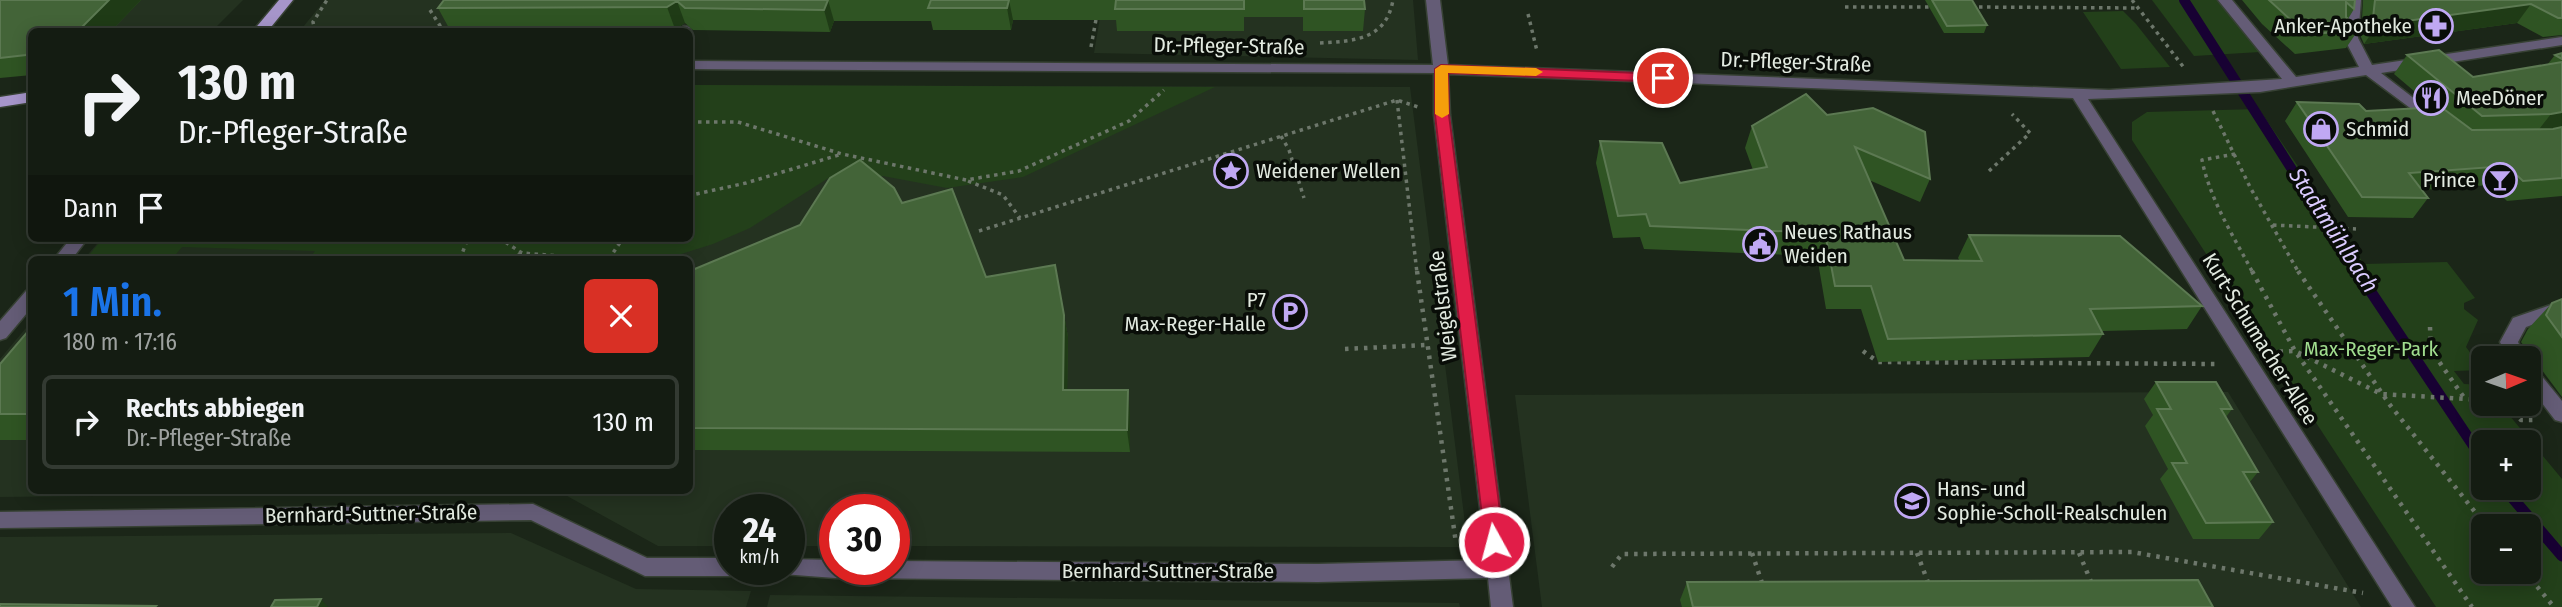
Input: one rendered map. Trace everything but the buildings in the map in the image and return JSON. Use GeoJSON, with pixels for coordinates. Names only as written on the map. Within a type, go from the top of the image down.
{"type":"FeatureCollection","features":[{"type":"Feature","properties":{"kind":"main road"},"geometry":{"type":"LineString","coordinates":[[262,28],[286,0]]}},
{"type":"Feature","properties":{"kind":"main road"},"geometry":{"type":"LineString","coordinates":[[0,102],[28,98]]}},
{"type":"Feature","properties":{"kind":"street","name":"Weigelstraße"},"geometry":{"type":"LineString","coordinates":[[1433,0],[1441,69],[1442,115],[1502,607]]}},
{"type":"Feature","properties":{"kind":"street"},"geometry":{"type":"LineString","coordinates":[[2225,0],[2293,83]]}},
{"type":"Feature","properties":{"kind":"street"},"geometry":{"type":"LineString","coordinates":[[2354,0],[2351,38],[2367,69],[2454,136]]}},
{"type":"Feature","properties":{"kind":"street","name":"Dr.-Pfleger-Straße"},"geometry":{"type":"LineString","coordinates":[[693,65],[1088,65],[1441,69],[2078,95],[2260,87],[2562,41]]}},
{"type":"Feature","properties":{"kind":"street","name":"Kurt-Schumacher-Allee"},"geometry":{"type":"LineString","coordinates":[[2078,95],[2401,603]]}},
{"type":"Feature","properties":{"kind":"street"},"geometry":{"type":"LineString","coordinates":[[65,256],[77,242]]}},
{"type":"Feature","properties":{"kind":"street"},"geometry":{"type":"LineString","coordinates":[[0,332],[28,300]]}},
{"type":"Feature","properties":{"kind":"street"},"geometry":{"type":"LineString","coordinates":[[2511,346],[2509,342],[2519,323],[2562,307]]}},
{"type":"Feature","properties":{"kind":"street"},"geometry":{"type":"LineString","coordinates":[[2541,388],[2562,415]]}},
{"type":"Feature","properties":{"kind":"street","name":"Bernhard-Suttner-Straße"},"geometry":{"type":"LineString","coordinates":[[0,520],[533,512],[645,567],[714,567]]}},
{"type":"Feature","properties":{"kind":"street","name":"Bernhard-Suttner-Straße"},"geometry":{"type":"LineString","coordinates":[[910,570],[1318,573],[1498,569]]}},
{"type":"Feature","properties":{"kind":"path"},"geometry":{"type":"LineString","coordinates":[[314,28],[313,22],[327,0]]}},
{"type":"Feature","properties":{"kind":"path"},"geometry":{"type":"LineString","coordinates":[[1339,42],[1365,36],[1384,27],[1390,19],[1393,0]]}},
{"type":"Feature","properties":{"kind":"path"},"geometry":{"type":"LineString","coordinates":[[2132,0],[2203,91],[2273,225],[2381,394],[2477,514]]}},
{"type":"Feature","properties":{"kind":"path"},"geometry":{"type":"LineString","coordinates":[[1845,7],[1942,7]]}},
{"type":"Feature","properties":{"kind":"path"},"geometry":{"type":"LineString","coordinates":[[1966,7],[2138,8]]}},
{"type":"Feature","properties":{"kind":"path"},"geometry":{"type":"LineString","coordinates":[[430,10],[441,28]]}},
{"type":"Feature","properties":{"kind":"path"},"geometry":{"type":"LineString","coordinates":[[1088,65],[1097,11]]}},
{"type":"Feature","properties":{"kind":"path"},"geometry":{"type":"LineString","coordinates":[[1528,14],[1542,72]]}},
{"type":"Feature","properties":{"kind":"path"},"geometry":{"type":"LineString","coordinates":[[966,180],[1019,171],[1129,121],[1191,66]]}},
{"type":"Feature","properties":{"kind":"path"},"geometry":{"type":"LineString","coordinates":[[1989,171],[2030,133],[1992,92]]}},
{"type":"Feature","properties":{"kind":"path"},"geometry":{"type":"LineString","coordinates":[[979,231],[1397,100],[1442,115]]}},
{"type":"Feature","properties":{"kind":"path"},"geometry":{"type":"LineString","coordinates":[[1397,100],[1426,345],[1460,571]]}},
{"type":"Feature","properties":{"kind":"path"},"geometry":{"type":"LineString","coordinates":[[693,122],[737,122],[842,154],[966,180],[1003,195],[1020,218]]}},
{"type":"Feature","properties":{"kind":"path"},"geometry":{"type":"LineString","coordinates":[[1281,136],[1289,150],[1304,198]]}},
{"type":"Feature","properties":{"kind":"path"},"geometry":{"type":"LineString","coordinates":[[693,194],[746,183],[842,154]]}},
{"type":"Feature","properties":{"kind":"path"},"geometry":{"type":"LineString","coordinates":[[2235,154],[2202,160],[2206,179],[2220,210],[2295,351],[2472,607]]}},
{"type":"Feature","properties":{"kind":"path"},"geometry":{"type":"LineString","coordinates":[[2273,225],[2356,229]]}},
{"type":"Feature","properties":{"kind":"path"},"geometry":{"type":"LineString","coordinates":[[505,242],[522,253],[560,256]]}},
{"type":"Feature","properties":{"kind":"path"},"geometry":{"type":"LineString","coordinates":[[516,256],[522,253]]}},
{"type":"Feature","properties":{"kind":"path"},"geometry":{"type":"LineString","coordinates":[[2430,327],[2431,350],[2465,399]]}},
{"type":"Feature","properties":{"kind":"path"},"geometry":{"type":"LineString","coordinates":[[1345,349],[1426,345]]}},
{"type":"Feature","properties":{"kind":"path"},"geometry":{"type":"LineString","coordinates":[[1863,351],[1878,362],[2245,358],[2295,351],[2381,394],[2471,399]]}},
{"type":"Feature","properties":{"kind":"path"},"geometry":{"type":"LineString","coordinates":[[2518,416],[2521,420]]}},
{"type":"Feature","properties":{"kind":"path"},"geometry":{"type":"LineString","coordinates":[[1612,566],[1622,554],[2132,552],[2401,603]]}},
{"type":"Feature","properties":{"kind":"path"},"geometry":{"type":"LineString","coordinates":[[1752,553],[1764,588]]}},
{"type":"Feature","properties":{"kind":"path"},"geometry":{"type":"LineString","coordinates":[[1917,553],[1930,587]]}},
{"type":"Feature","properties":{"kind":"path"},"geometry":{"type":"LineString","coordinates":[[2078,553],[2093,587]]}},
{"type":"Feature","properties":{"kind":"path"},"geometry":{"type":"LineString","coordinates":[[2535,584],[2554,607]]}},
{"type":"Feature","properties":{"kind":"shaded area"},"geometry":{"type":"Polygon","coordinates":[[[0,0],[243,0],[215,28],[28,28],[0,0]]]}},
{"type":"Feature","properties":{"kind":"shaded area"},"geometry":{"type":"Polygon","coordinates":[[[325,0],[656,0],[641,28],[302,28],[325,0]]]}},
{"type":"Feature","properties":{"kind":"shaded area"},"geometry":{"type":"Polygon","coordinates":[[[1103,0],[1413,0],[1418,60],[1094,53],[1103,0]]]}},
{"type":"Feature","properties":{"kind":"shaded area"},"geometry":{"type":"Polygon","coordinates":[[[693,85],[1410,87],[1468,547],[910,546],[910,494],[819,494],[819,546],[805,546],[805,494],[714,494],[714,546],[658,546],[563,494],[693,494],[693,256],[87,256],[99,242],[693,242],[693,85]]]}},
{"type":"Feature","properties":{"kind":"shaded area"},"geometry":{"type":"Polygon","coordinates":[[[28,326],[28,494],[279,494],[0,497],[0,359],[28,326]]]}},
{"type":"Feature","properties":{"kind":"shaded area","name":"Hans- und Sophie-Scholl-Realschulen"},"geometry":{"type":"Polygon","coordinates":[[[2228,392],[2361,607],[1542,607],[1515,395],[2228,392]]]}},
{"type":"Feature","properties":{"kind":"shaded area"},"geometry":{"type":"Polygon","coordinates":[[[511,533],[636,589],[751,591],[746,607],[0,607],[0,537],[511,533]]]}},
{"type":"Feature","properties":{"kind":"shaded area"},"geometry":{"type":"Polygon","coordinates":[[[770,595],[1459,603],[1460,607],[767,607],[770,595]]]}},
{"type":"Feature","properties":{"kind":"green space"},"geometry":{"type":"Polygon","coordinates":[[[2152,0],[2218,0],[2260,52],[2194,56],[2152,0]]]}},
{"type":"Feature","properties":{"kind":"green space"},"geometry":{"type":"Polygon","coordinates":[[[2123,11],[2170,67],[2121,69],[2083,12],[2123,11]]]}},
{"type":"Feature","properties":{"kind":"green space"},"geometry":{"type":"Polygon","coordinates":[[[693,85],[1215,87],[1023,177],[947,188],[883,176],[830,177],[750,228],[713,244],[675,256],[311,256],[315,251],[182,247],[174,256],[88,256],[100,242],[693,242],[693,85]]]}},
{"type":"Feature","properties":{"kind":"green space","name":"Max-Reger-Park"},"geometry":{"type":"Polygon","coordinates":[[[2259,109],[2364,264],[2447,262],[2475,298],[2464,303],[2464,309],[2478,320],[2466,347],[2471,354],[2471,370],[2454,371],[2464,384],[2471,384],[2471,416],[2510,416],[2521,430],[2471,430],[2471,500],[2541,500],[2541,454],[2562,479],[2562,607],[2436,607],[2132,140],[2132,122],[2147,112],[2259,109]]]}},
{"type":"Feature","properties":{"kind":"waterway","name":"Stadtmühlbach"},"geometry":{"type":"LineString","coordinates":[[2184,0],[2358,273]]}},
{"type":"Feature","properties":{"kind":"waterway","name":"Stadtmühlbach"},"geometry":{"type":"LineString","coordinates":[[2357,271],[2471,442]]}},
{"type":"Feature","properties":{"kind":"waterway","name":"Stadtmühlbach"},"geometry":{"type":"LineString","coordinates":[[2514,500],[2562,556]]}},
{"type":"Feature","properties":{"kind":"slow traffic"},"geometry":{"type":"LineString","coordinates":[[1442,114],[1441,69],[1536,72]]}},
{"type":"Feature","properties":{"kind":"place","name":"Anker-Apotheke"},"geometry":{"type":"Point","coordinates":[2436,26]}},
{"type":"Feature","properties":{"kind":"place","name":"MeeDöner"},"geometry":{"type":"Point","coordinates":[2431,98]}},
{"type":"Feature","properties":{"kind":"place","name":"Schmid"},"geometry":{"type":"Point","coordinates":[2321,129]}},
{"type":"Feature","properties":{"kind":"place","name":"Weidener Wellen"},"geometry":{"type":"Point","coordinates":[1231,171]}},
{"type":"Feature","properties":{"kind":"place","name":"Prince"},"geometry":{"type":"Point","coordinates":[2500,180]}},
{"type":"Feature","properties":{"kind":"place","name":"Neues Rathaus Weiden"},"geometry":{"type":"Point","coordinates":[1760,244]}},
{"type":"Feature","properties":{"kind":"place","name":"P7 Max-Reger-Halle"},"geometry":{"type":"Point","coordinates":[1290,312]}},
{"type":"Feature","properties":{"kind":"place","name":"Hans- und Sophie-Scholl-Realschulen"},"geometry":{"type":"Point","coordinates":[1912,501]}},
{"type":"Feature","properties":{"kind":"route"},"geometry":{"type":"LineString","coordinates":[[1494,542],[1442,115],[1441,69],[1663,78]]}}]}
